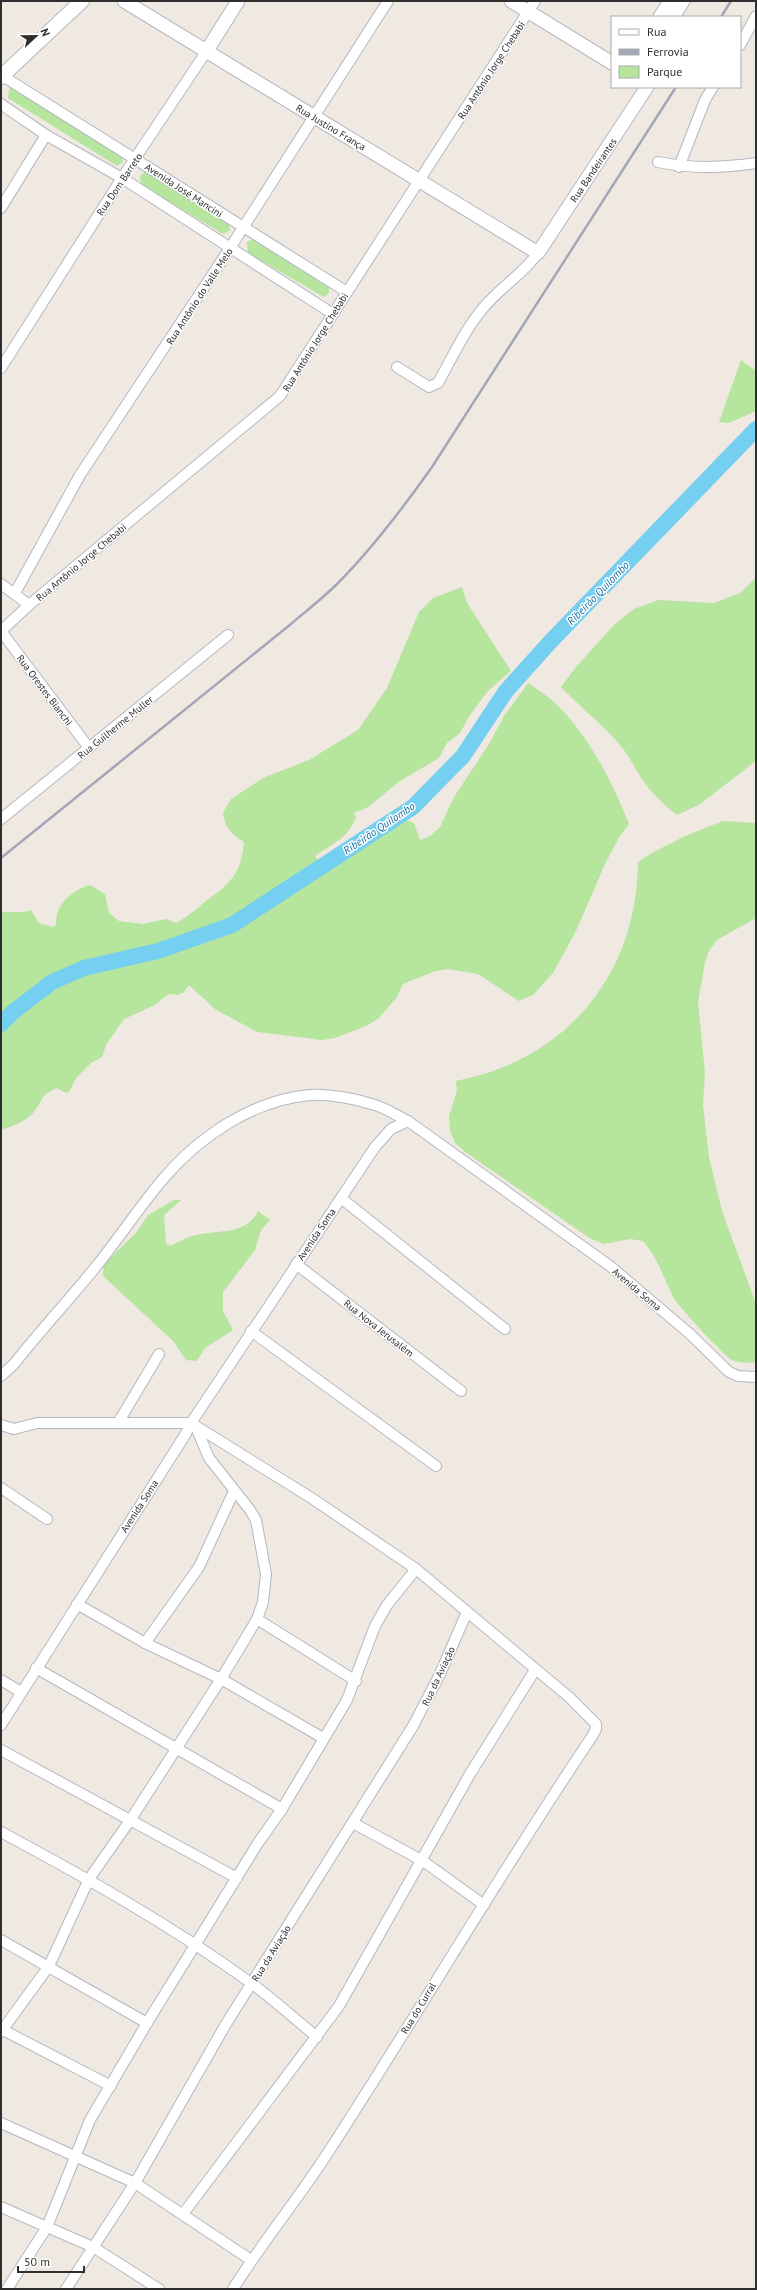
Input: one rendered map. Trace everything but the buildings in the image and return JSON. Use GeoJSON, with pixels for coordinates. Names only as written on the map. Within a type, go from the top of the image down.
{"type":"FeatureCollection","features":[{"type":"Feature","properties":{"kind":"main road"},"geometry":{"type":"LineString","coordinates":[[1,76],[82,1]]}},
{"type":"Feature","properties":{"kind":"street","name":"Rua Justino França"},"geometry":{"type":"LineString","coordinates":[[124,1],[538,253]]}},
{"type":"Feature","properties":{"kind":"street","name":"Rua Dom Barreto"},"geometry":{"type":"LineString","coordinates":[[1,368],[122,178],[136,159],[238,1]]}},
{"type":"Feature","properties":{"kind":"street","name":"Rua Antônio do Valle Melo"},"geometry":{"type":"LineString","coordinates":[[15,593],[80,475],[315,118],[388,1]]}},
{"type":"Feature","properties":{"kind":"street"},"geometry":{"type":"LineString","coordinates":[[511,1],[531,6],[611,62]]}},
{"type":"Feature","properties":{"kind":"street"},"geometry":{"type":"LineString","coordinates":[[661,16],[670,1]]}},
{"type":"Feature","properties":{"kind":"street"},"geometry":{"type":"LineString","coordinates":[[674,16],[683,1]]}},
{"type":"Feature","properties":{"kind":"street","name":"Rua Antônio Jorge Chebabi"},"geometry":{"type":"LineString","coordinates":[[1,631],[29,605],[280,396],[531,6]]}},
{"type":"Feature","properties":{"kind":"street"},"geometry":{"type":"LineString","coordinates":[[741,42],[756,16]]}},
{"type":"Feature","properties":{"kind":"street","name":"Avenida José Mancini"},"geometry":{"type":"LineString","coordinates":[[1,76],[347,292]]}},
{"type":"Feature","properties":{"kind":"street","name":"Rua Bandeirantes"},"geometry":{"type":"LineString","coordinates":[[538,253],[647,88]]}},
{"type":"Feature","properties":{"kind":"street"},"geometry":{"type":"LineString","coordinates":[[679,167],[705,100],[712,88]]}},
{"type":"Feature","properties":{"kind":"street"},"geometry":{"type":"LineString","coordinates":[[1,104],[46,135],[122,178],[333,314]]}},
{"type":"Feature","properties":{"kind":"street"},"geometry":{"type":"LineString","coordinates":[[1,208],[46,135]]}},
{"type":"Feature","properties":{"kind":"street"},"geometry":{"type":"LineString","coordinates":[[658,162],[679,167],[727,168],[756,163]]}},
{"type":"Feature","properties":{"kind":"street"},"geometry":{"type":"LineString","coordinates":[[397,367],[429,387],[438,383],[483,308],[497,292],[527,268],[538,253]]}},
{"type":"Feature","properties":{"kind":"street"},"geometry":{"type":"LineString","coordinates":[[1,584],[29,605]]}},
{"type":"Feature","properties":{"kind":"street","name":"Rua Orestes Bianchi"},"geometry":{"type":"LineString","coordinates":[[1,631],[89,748]]}},
{"type":"Feature","properties":{"kind":"street","name":"Rua Guilherme Muller"},"geometry":{"type":"LineString","coordinates":[[1,819],[228,635]]}},
{"type":"Feature","properties":{"kind":"street"},"geometry":{"type":"LineString","coordinates":[[1,1376],[14,1364],[94,1269],[163,1179],[183,1157],[232,1121],[264,1106],[294,1097],[311,1095],[332,1096],[377,1105],[408,1121]]}},
{"type":"Feature","properties":{"kind":"street","name":"Avenida Soma"},"geometry":{"type":"LineString","coordinates":[[1,1725],[185,1435],[194,1425],[251,1331],[296,1264],[380,1142],[391,1129],[408,1121],[610,1266],[690,1334],[729,1372],[738,1376],[756,1377]]}},
{"type":"Feature","properties":{"kind":"street"},"geometry":{"type":"LineString","coordinates":[[341,1198],[506,1329]]}},
{"type":"Feature","properties":{"kind":"street","name":"Rua Nova Jerusalém"},"geometry":{"type":"LineString","coordinates":[[296,1264],[461,1391]]}},
{"type":"Feature","properties":{"kind":"street"},"geometry":{"type":"LineString","coordinates":[[251,1331],[436,1466]]}},
{"type":"Feature","properties":{"kind":"street"},"geometry":{"type":"LineString","coordinates":[[118,1422],[159,1354]]}},
{"type":"Feature","properties":{"kind":"street"},"geometry":{"type":"LineString","coordinates":[[1,1425],[14,1429],[37,1423],[118,1422],[194,1425],[313,1499],[416,1569],[535,1670],[470,1774],[423,1862],[339,2006],[183,2214]]}},
{"type":"Feature","properties":{"kind":"street"},"geometry":{"type":"LineString","coordinates":[[111,2086],[2,2030],[49,1966],[90,1879],[131,1819],[221,1679],[257,1619],[265,1590],[264,1557],[256,1520],[250,1510],[209,1458],[194,1425]]}},
{"type":"Feature","properties":{"kind":"street"},"geometry":{"type":"LineString","coordinates":[[1,1488],[48,1519]]}},
{"type":"Feature","properties":{"kind":"street"},"geometry":{"type":"LineString","coordinates":[[145,1643],[199,1567],[234,1491]]}},
{"type":"Feature","properties":{"kind":"street"},"geometry":{"type":"LineString","coordinates":[[7,2289],[47,2227],[77,2156],[90,2120],[147,2023],[258,1843],[282,1809],[347,1700],[356,1681],[375,1626],[387,1605],[416,1569]]}},
{"type":"Feature","properties":{"kind":"street"},"geometry":{"type":"LineString","coordinates":[[77,1604],[145,1643],[221,1679],[323,1738]]}},
{"type":"Feature","properties":{"kind":"street","name":"Rua da Aviação"},"geometry":{"type":"LineString","coordinates":[[66,2289],[135,2183],[252,1984],[413,1726],[440,1674],[467,1612]]}},
{"type":"Feature","properties":{"kind":"street"},"geometry":{"type":"LineString","coordinates":[[257,1619],[356,1681]]}},
{"type":"Feature","properties":{"kind":"street"},"geometry":{"type":"LineString","coordinates":[[36,1668],[282,1809]]}},
{"type":"Feature","properties":{"kind":"street","name":"Rua do Curral"},"geometry":{"type":"LineString","coordinates":[[234,2289],[251,2260],[328,2152],[545,1806],[596,1729],[596,1724],[569,1697],[535,1670]]}},
{"type":"Feature","properties":{"kind":"street"},"geometry":{"type":"LineString","coordinates":[[1,1680],[21,1692]]}},
{"type":"Feature","properties":{"kind":"street"},"geometry":{"type":"LineString","coordinates":[[1,1750],[131,1819],[237,1878]]}},
{"type":"Feature","properties":{"kind":"street"},"geometry":{"type":"LineString","coordinates":[[353,1823],[423,1862],[484,1905]]}},
{"type":"Feature","properties":{"kind":"street"},"geometry":{"type":"LineString","coordinates":[[1,1832],[90,1879],[196,1945],[252,1984],[317,2037]]}},
{"type":"Feature","properties":{"kind":"street"},"geometry":{"type":"LineString","coordinates":[[1,1940],[147,2023]]}},
{"type":"Feature","properties":{"kind":"street"},"geometry":{"type":"LineString","coordinates":[[1,2123],[28,2137],[77,2156],[135,2183],[251,2260]]}},
{"type":"Feature","properties":{"kind":"street"},"geometry":{"type":"LineString","coordinates":[[1,2207],[93,2247],[159,2289]]}},
{"type":"Feature","properties":{"kind":"green space"},"geometry":{"type":"Polygon","coordinates":[[[15,85],[122,156],[123,162],[117,166],[8,98],[9,89],[15,85]]]}},
{"type":"Feature","properties":{"kind":"green space"},"geometry":{"type":"Polygon","coordinates":[[[146,171],[228,222],[230,230],[223,234],[141,185],[140,176],[146,171]]]}},
{"type":"Feature","properties":{"kind":"green space"},"geometry":{"type":"Polygon","coordinates":[[[254,239],[329,285],[329,293],[324,297],[248,253],[247,242],[254,239]]]}},
{"type":"Feature","properties":{"kind":"green space"},"geometry":{"type":"Polygon","coordinates":[[[741,360],[756,371],[756,411],[729,423],[719,422],[741,360]]]}},
{"type":"Feature","properties":{"kind":"green space"},"geometry":{"type":"Polygon","coordinates":[[[756,578],[756,761],[700,804],[677,815],[651,791],[617,742],[561,687],[576,667],[614,625],[634,609],[658,600],[714,603],[740,593],[756,578]]]}},
{"type":"Feature","properties":{"kind":"green space"},"geometry":{"type":"Polygon","coordinates":[[[462,587],[467,603],[511,671],[488,691],[470,715],[460,733],[447,743],[439,758],[400,781],[368,807],[354,813],[356,818],[348,831],[315,856],[325,869],[340,863],[373,833],[397,816],[414,823],[420,840],[430,836],[440,827],[454,797],[489,744],[504,716],[528,683],[547,696],[566,714],[588,743],[606,774],[629,824],[620,836],[605,864],[576,931],[553,973],[533,995],[519,1001],[478,974],[448,969],[435,971],[403,984],[397,997],[378,1019],[366,1026],[335,1038],[322,1040],[257,1032],[215,1009],[189,985],[184,992],[178,995],[169,994],[153,1006],[124,1019],[106,1045],[102,1057],[91,1063],[76,1078],[69,1092],[66,1093],[57,1088],[49,1092],[44,1096],[29,1117],[15,1125],[1,1130],[1,912],[25,912],[31,910],[39,923],[53,927],[56,924],[59,910],[66,899],[71,894],[90,885],[105,894],[109,913],[119,921],[143,924],[166,919],[176,923],[188,916],[228,883],[237,870],[240,862],[244,842],[229,830],[225,823],[223,813],[231,799],[265,777],[309,760],[358,730],[387,688],[419,612],[433,598],[462,587]]]}},
{"type":"Feature","properties":{"kind":"green space"},"geometry":{"type":"Polygon","coordinates":[[[723,821],[756,823],[756,918],[717,940],[709,951],[705,962],[698,1002],[705,1073],[703,1105],[709,1157],[722,1211],[756,1304],[756,1362],[750,1363],[735,1361],[728,1357],[685,1313],[675,1300],[657,1262],[643,1241],[630,1239],[604,1244],[591,1239],[465,1152],[455,1143],[450,1130],[449,1116],[457,1091],[456,1081],[495,1070],[531,1054],[562,1032],[588,1006],[609,975],[625,941],[634,903],[638,862],[685,836],[723,821]]]}},
{"type":"Feature","properties":{"kind":"green space"},"geometry":{"type":"Polygon","coordinates":[[[174,1200],[181,1200],[164,1215],[166,1243],[170,1246],[192,1236],[229,1231],[246,1225],[253,1219],[258,1211],[270,1220],[261,1230],[255,1250],[223,1292],[223,1311],[233,1330],[205,1348],[197,1361],[186,1360],[173,1341],[103,1276],[104,1264],[135,1234],[148,1215],[174,1200]]]}},
{"type":"Feature","properties":{"kind":"waterway","name":"Ribeirão Quilombo"},"geometry":{"type":"LineString","coordinates":[[1,1024],[13,1012],[52,982],[84,968],[158,951],[232,925],[413,807],[463,756],[506,691],[551,641],[756,429]]}},
{"type":"Feature","properties":{"kind":"railway"},"geometry":{"type":"LineString","coordinates":[[722,16],[731,1]]}},
{"type":"Feature","properties":{"kind":"railway"},"geometry":{"type":"LineString","coordinates":[[1,858],[291,624],[332,589],[363,556],[399,513],[432,467],[675,88]]}}]}
